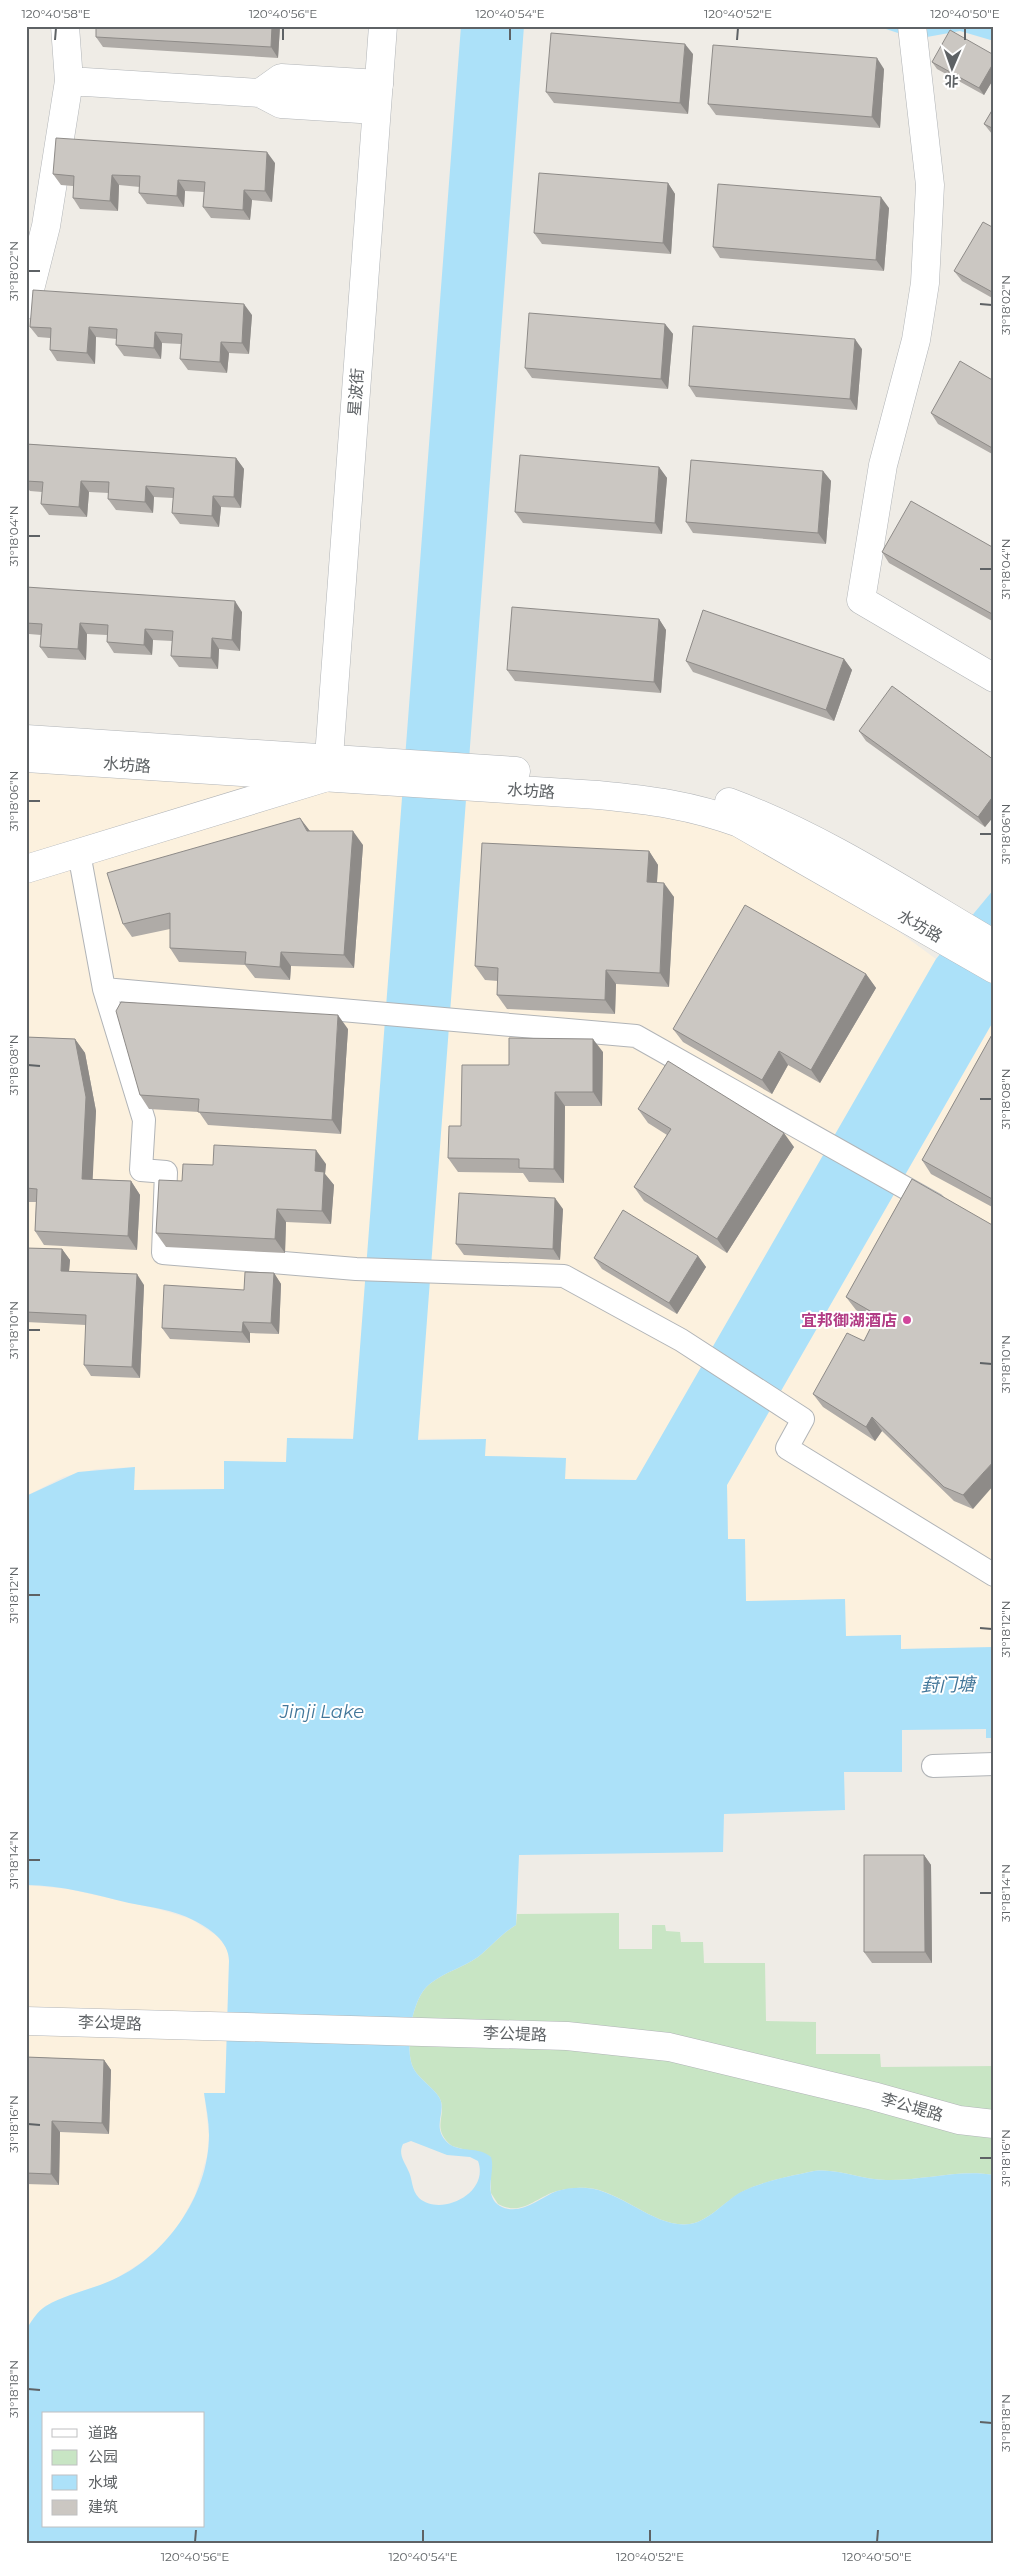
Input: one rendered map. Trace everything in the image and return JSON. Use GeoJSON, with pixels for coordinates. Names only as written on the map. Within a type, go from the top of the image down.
{"type":"FeatureCollection","features":[{"type":"Feature","properties":{"kind":"street"},"geometry":{"type":"LineString","coordinates":[[26,304],[46,226],[69,81],[65,26]]}},
{"type":"Feature","properties":{"kind":"street","name":"星波街"},"geometry":{"type":"LineString","coordinates":[[328,767],[383,26]]}},
{"type":"Feature","properties":{"kind":"street"},"geometry":{"type":"LineString","coordinates":[[913,38],[930,186],[925,284],[916,340],[883,464],[861,600],[994,678]]}},
{"type":"Feature","properties":{"kind":"street"},"geometry":{"type":"LineString","coordinates":[[260,93],[281,78],[379,84]]}},
{"type":"Feature","properties":{"kind":"street"},"geometry":{"type":"LineString","coordinates":[[69,81],[260,93],[281,104],[376,110]]}},
{"type":"Feature","properties":{"kind":"street","name":"水坊路"},"geometry":{"type":"LineString","coordinates":[[26,738],[392,772],[489,778],[647,782],[710,796],[766,816],[807,835],[938,924],[994,969]]}},
{"type":"Feature","properties":{"kind":"street","name":"水坊路"},"geometry":{"type":"LineString","coordinates":[[26,758],[328,767]]}},
{"type":"Feature","properties":{"kind":"street"},"geometry":{"type":"LineString","coordinates":[[26,869],[328,767]]}},
{"type":"Feature","properties":{"kind":"street"},"geometry":{"type":"LineString","coordinates":[[79,852],[104,989],[144,1120],[141,1170],[166,1172],[163,1253],[356,1269],[564,1276],[681,1340],[803,1419],[787,1448],[994,1575]]}},
{"type":"Feature","properties":{"kind":"street","name":"水坊路"},"geometry":{"type":"LineString","coordinates":[[938,924],[994,944]]}},
{"type":"Feature","properties":{"kind":"street"},"geometry":{"type":"LineString","coordinates":[[104,989],[636,1036],[951,1214]]}},
{"type":"Feature","properties":{"kind":"street"},"geometry":{"type":"LineString","coordinates":[[933,1766],[994,1764]]}},
{"type":"Feature","properties":{"kind":"street","name":"李公堤路"},"geometry":{"type":"LineString","coordinates":[[26,2021],[568,2036],[669,2047],[873,2096],[959,2120],[994,2124]]}},
{"type":"Feature","properties":{"kind":"shaded area"},"geometry":{"type":"Polygon","coordinates":[[[26,769],[670,813],[739,836],[854,899],[936,959],[636,1481],[565,1479],[566,1458],[485,1456],[485,1439],[288,1438],[286,1462],[224,1489],[134,1490],[134,1467],[97,1469],[63,1477],[26,1496],[26,769]]]}},
{"type":"Feature","properties":{"kind":"shaded area","name":"宜邦御湖酒店"},"geometry":{"type":"Polygon","coordinates":[[[994,1020],[994,1647],[901,1649],[900,1635],[845,1636],[844,1599],[746,1601],[745,1539],[728,1539],[727,1485],[994,1020]]]}},
{"type":"Feature","properties":{"kind":"shaded area"},"geometry":{"type":"Polygon","coordinates":[[[26,1885],[68,1889],[158,1909],[191,1919],[217,1936],[229,1951],[229,1961],[225,2093],[204,2093],[209,2135],[207,2156],[195,2195],[178,2227],[164,2244],[142,2262],[112,2281],[45,2306],[26,2330],[26,1885]]]}},
{"type":"Feature","properties":{"kind":"green space"},"geometry":{"type":"Polygon","coordinates":[[[619,1913],[619,1949],[652,1949],[652,1925],[665,1925],[666,1931],[680,1932],[681,1942],[703,1942],[704,1963],[765,1963],[766,2021],[816,2022],[816,2054],[880,2054],[881,2067],[994,2066],[994,2175],[967,2173],[886,2180],[832,2171],[814,2171],[777,2179],[750,2188],[704,2219],[690,2224],[664,2221],[614,2196],[588,2188],[572,2188],[557,2191],[522,2207],[514,2208],[498,2204],[491,2193],[491,2157],[452,2146],[445,2139],[440,2127],[442,2109],[439,2097],[417,2074],[412,2065],[409,2045],[410,2033],[419,1998],[424,1989],[431,1983],[478,1957],[516,1925],[517,1914],[619,1913]]]}},
{"type":"Feature","properties":{"kind":"water","name":"Jinji Lake"},"geometry":{"type":"Polygon","coordinates":[[[461,26],[524,26],[418,1440],[486,1439],[485,1456],[566,1458],[565,1479],[636,1480],[936,959],[994,889],[994,1020],[727,1485],[728,1539],[745,1539],[746,1601],[845,1599],[846,1636],[901,1635],[901,1649],[994,1647],[994,1738],[986,1738],[986,1729],[902,1730],[902,1772],[844,1772],[845,1810],[724,1814],[723,1852],[519,1855],[516,1925],[478,1957],[436,1979],[424,1989],[419,1998],[412,2021],[409,2045],[410,2056],[414,2069],[439,2097],[442,2108],[440,2131],[443,2137],[453,2146],[481,2152],[491,2157],[492,2196],[500,2206],[507,2209],[522,2208],[560,2190],[587,2188],[613,2196],[664,2221],[690,2224],[704,2219],[735,2196],[750,2188],[777,2179],[814,2171],[832,2171],[886,2180],[967,2173],[994,2175],[994,2544],[26,2544],[26,2330],[37,2314],[46,2306],[110,2281],[130,2271],[149,2257],[180,2222],[192,2202],[207,2158],[209,2130],[204,2093],[225,2093],[229,1961],[226,1947],[217,1936],[199,1923],[178,1914],[78,1891],[26,1885],[26,1496],[78,1472],[135,1467],[134,1490],[224,1489],[224,1461],[286,1462],[287,1438],[353,1439],[461,26]],[[411,2141],[403,2144],[401,2154],[410,2173],[415,2192],[419,2198],[428,2203],[439,2205],[461,2199],[477,2183],[480,2173],[478,2161],[470,2157],[447,2155],[411,2141]]]}},
{"type":"Feature","properties":{"kind":"water"},"geometry":{"type":"Polygon","coordinates":[[[877,26],[991,26],[994,27],[994,41],[960,31],[927,37],[904,35],[877,26]]]}},
{"type":"Feature","properties":{"kind":"building"},"geometry":{"type":"Polygon","coordinates":[[[96,26],[272,26],[271,47],[96,37],[96,26]]]}},
{"type":"Feature","properties":{"kind":"building"},"geometry":{"type":"Polygon","coordinates":[[[950,30],[994,55],[994,62],[979,88],[932,62],[950,30]]]}},
{"type":"Feature","properties":{"kind":"building"},"geometry":{"type":"Polygon","coordinates":[[[551,33],[685,44],[680,103],[546,92],[551,33]]]}},
{"type":"Feature","properties":{"kind":"building"},"geometry":{"type":"Polygon","coordinates":[[[713,45],[877,58],[872,117],[708,104],[713,45]]]}},
{"type":"Feature","properties":{"kind":"building"},"geometry":{"type":"Polygon","coordinates":[[[994,107],[994,129],[984,124],[994,107]]]}},
{"type":"Feature","properties":{"kind":"building"},"geometry":{"type":"Polygon","coordinates":[[[56,138],[267,152],[265,191],[244,190],[243,210],[203,207],[205,182],[178,180],[177,196],[139,193],[140,176],[112,175],[110,201],[73,198],[74,176],[53,174],[56,138]]]}},
{"type":"Feature","properties":{"kind":"building"},"geometry":{"type":"Polygon","coordinates":[[[539,173],[668,183],[663,243],[534,233],[539,173]]]}},
{"type":"Feature","properties":{"kind":"building"},"geometry":{"type":"Polygon","coordinates":[[[718,184],[881,197],[876,260],[713,247],[718,184]]]}},
{"type":"Feature","properties":{"kind":"building"},"geometry":{"type":"Polygon","coordinates":[[[983,222],[994,228],[994,293],[954,271],[983,222]]]}},
{"type":"Feature","properties":{"kind":"building"},"geometry":{"type":"Polygon","coordinates":[[[33,290],[244,304],[242,343],[221,342],[220,362],[180,359],[182,334],[155,332],[154,348],[116,345],[117,329],[89,327],[87,353],[50,350],[51,328],[30,327],[33,290]]]}},
{"type":"Feature","properties":{"kind":"building"},"geometry":{"type":"Polygon","coordinates":[[[529,313],[665,324],[661,379],[525,368],[529,313]]]}},
{"type":"Feature","properties":{"kind":"building"},"geometry":{"type":"Polygon","coordinates":[[[693,326],[855,339],[850,399],[689,386],[693,326]]]}},
{"type":"Feature","properties":{"kind":"building"},"geometry":{"type":"Polygon","coordinates":[[[960,361],[994,381],[994,449],[931,413],[960,361]]]}},
{"type":"Feature","properties":{"kind":"building"},"geometry":{"type":"Polygon","coordinates":[[[26,444],[236,458],[234,497],[213,496],[212,516],[172,513],[174,488],[146,486],[145,502],[108,499],[109,482],[81,481],[79,507],[41,504],[43,482],[26,481],[26,444]]]}},
{"type":"Feature","properties":{"kind":"building"},"geometry":{"type":"Polygon","coordinates":[[[520,455],[659,467],[655,523],[515,512],[520,455]]]}},
{"type":"Feature","properties":{"kind":"building"},"geometry":{"type":"Polygon","coordinates":[[[691,460],[823,471],[818,533],[686,522],[691,460]]]}},
{"type":"Feature","properties":{"kind":"building"},"geometry":{"type":"Polygon","coordinates":[[[911,501],[994,548],[994,615],[882,552],[911,501]]]}},
{"type":"Feature","properties":{"kind":"building"},"geometry":{"type":"Polygon","coordinates":[[[26,587],[235,601],[232,640],[212,638],[211,658],[171,656],[173,631],[145,629],[144,645],[107,642],[108,625],[80,623],[78,649],[40,647],[42,624],[26,623],[26,587]]]}},
{"type":"Feature","properties":{"kind":"building"},"geometry":{"type":"Polygon","coordinates":[[[512,607],[659,619],[654,682],[507,670],[512,607]]]}},
{"type":"Feature","properties":{"kind":"building"},"geometry":{"type":"Polygon","coordinates":[[[703,610],[844,659],[826,710],[686,661],[703,610]]]}},
{"type":"Feature","properties":{"kind":"building"},"geometry":{"type":"Polygon","coordinates":[[[892,686],[994,760],[994,795],[978,817],[859,731],[892,686]]]}},
{"type":"Feature","properties":{"kind":"building"},"geometry":{"type":"Polygon","coordinates":[[[300,818],[307,831],[353,831],[344,955],[281,952],[280,967],[245,964],[246,952],[170,948],[170,913],[123,924],[107,873],[300,818]]]}},
{"type":"Feature","properties":{"kind":"building"},"geometry":{"type":"Polygon","coordinates":[[[482,843],[649,851],[647,882],[664,883],[660,973],[606,970],[605,1000],[497,995],[498,968],[475,966],[482,843]]]}},
{"type":"Feature","properties":{"kind":"building"},"geometry":{"type":"Polygon","coordinates":[[[745,905],[866,974],[811,1070],[779,1051],[762,1080],[673,1029],[745,905]]]}},
{"type":"Feature","properties":{"kind":"building"},"geometry":{"type":"Polygon","coordinates":[[[121,1002],[338,1015],[332,1120],[198,1112],[199,1099],[140,1095],[116,1011],[121,1002]]]}},
{"type":"Feature","properties":{"kind":"building"},"geometry":{"type":"Polygon","coordinates":[[[994,1031],[994,1200],[922,1160],[994,1031]]]}},
{"type":"Feature","properties":{"kind":"building"},"geometry":{"type":"Polygon","coordinates":[[[26,1037],[75,1039],[86,1097],[82,1179],[131,1181],[128,1236],[35,1231],[37,1189],[26,1188],[26,1037]]]}},
{"type":"Feature","properties":{"kind":"building"},"geometry":{"type":"Polygon","coordinates":[[[509,1038],[593,1039],[593,1092],[555,1092],[554,1169],[519,1168],[519,1159],[448,1158],[449,1126],[461,1126],[462,1065],[509,1065],[509,1038]]]}},
{"type":"Feature","properties":{"kind":"building"},"geometry":{"type":"Polygon","coordinates":[[[668,1061],[784,1133],[717,1239],[634,1187],[671,1129],[638,1109],[668,1061]]]}},
{"type":"Feature","properties":{"kind":"building"},"geometry":{"type":"Polygon","coordinates":[[[214,1145],[316,1150],[315,1171],[324,1172],[322,1211],[277,1209],[275,1239],[156,1233],[159,1180],[182,1181],[183,1164],[213,1165],[214,1145]]]}},
{"type":"Feature","properties":{"kind":"building"},"geometry":{"type":"Polygon","coordinates":[[[912,1179],[994,1226],[994,1461],[963,1495],[944,1487],[872,1417],[866,1427],[813,1394],[847,1333],[864,1341],[877,1315],[846,1297],[912,1179]]]}},
{"type":"Feature","properties":{"kind":"building"},"geometry":{"type":"Polygon","coordinates":[[[459,1193],[555,1198],[553,1249],[456,1244],[459,1193]]]}},
{"type":"Feature","properties":{"kind":"building"},"geometry":{"type":"Polygon","coordinates":[[[623,1210],[698,1256],[669,1303],[594,1258],[623,1210]]]}},
{"type":"Feature","properties":{"kind":"building"},"geometry":{"type":"Polygon","coordinates":[[[26,1248],[62,1249],[61,1271],[137,1274],[132,1367],[84,1365],[86,1315],[26,1312],[26,1248]]]}},
{"type":"Feature","properties":{"kind":"building"},"geometry":{"type":"Polygon","coordinates":[[[245,1272],[274,1273],[271,1323],[243,1322],[242,1332],[162,1328],[164,1285],[244,1290],[245,1272]]]}},
{"type":"Feature","properties":{"kind":"building"},"geometry":{"type":"Polygon","coordinates":[[[864,1855],[924,1855],[925,1952],[864,1952],[864,1855]]]}},
{"type":"Feature","properties":{"kind":"building"},"geometry":{"type":"Polygon","coordinates":[[[26,2057],[104,2060],[102,2123],[52,2121],[51,2174],[26,2173],[26,2057]]]}},
{"type":"Feature","properties":{"kind":"place","name":"宜邦御湖酒店"},"geometry":{"type":"Point","coordinates":[907,1320]}},
{"type":"Feature","properties":{"kind":"water label","name":"葑门塘"},"geometry":{"type":"Point","coordinates":[948,1685]}}]}
